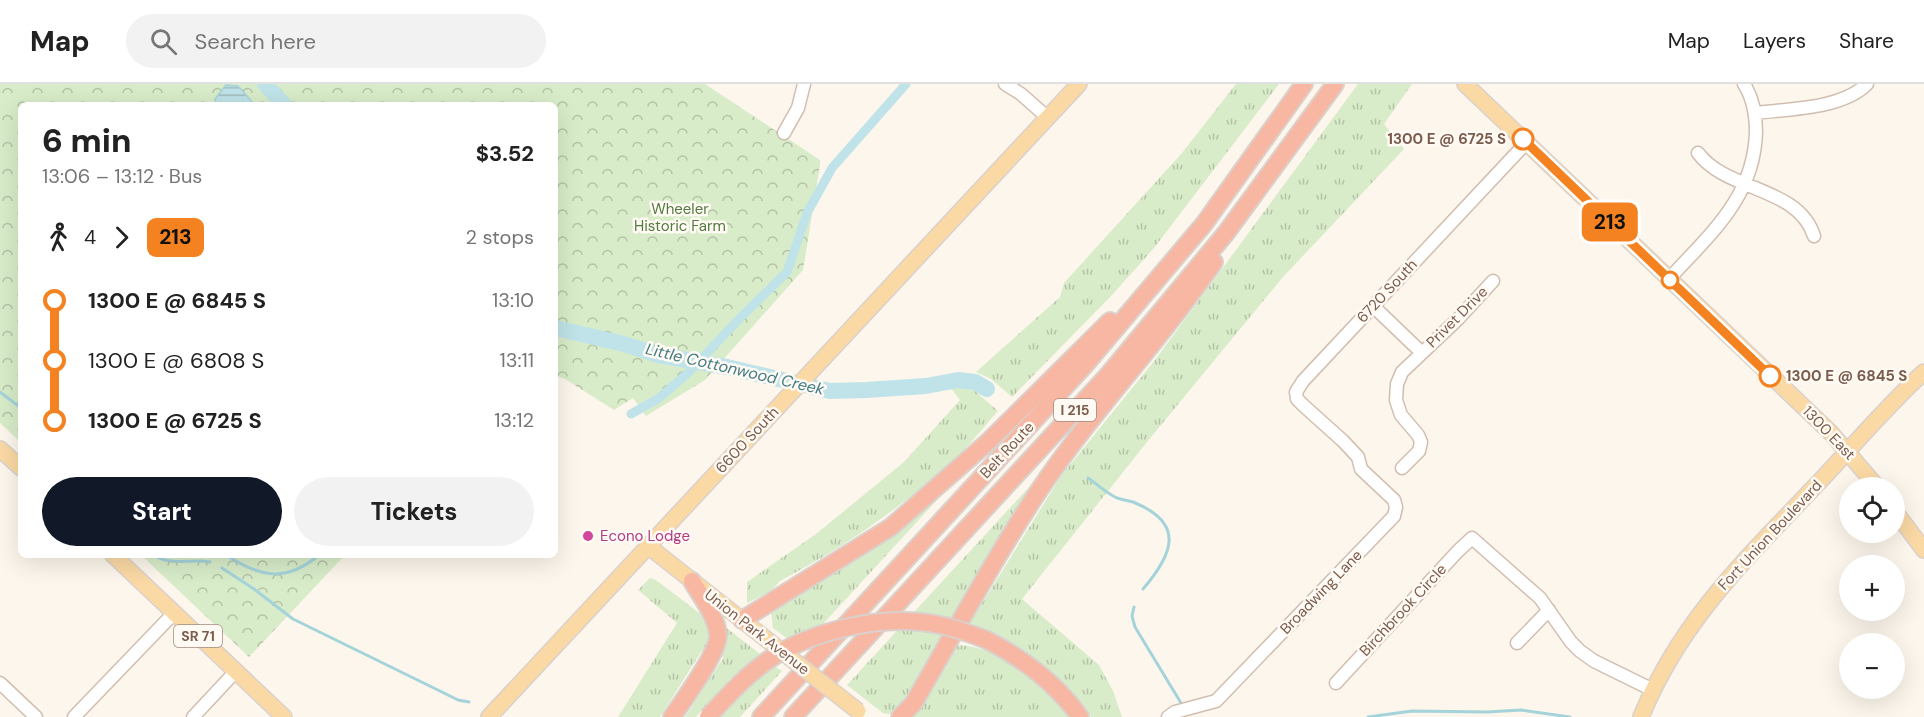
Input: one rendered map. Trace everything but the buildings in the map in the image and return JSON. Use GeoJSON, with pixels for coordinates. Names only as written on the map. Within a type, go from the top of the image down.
{"type":"FeatureCollection","features":[{"type":"Feature","properties":{"kind":"highway","name":"Belt Route"},"geometry":{"type":"LineString","coordinates":[[761,717],[1084,366],[1204,224],[1304,84]]}},
{"type":"Feature","properties":{"kind":"highway","name":"Belt Route"},"geometry":{"type":"LineString","coordinates":[[793,717],[1109,374],[1226,233],[1336,84]]}},
{"type":"Feature","properties":{"kind":"highway"},"geometry":{"type":"LineString","coordinates":[[900,717],[913,704],[999,555],[1041,488],[1188,301],[1336,84]]}},
{"type":"Feature","properties":{"kind":"highway"},"geometry":{"type":"LineString","coordinates":[[742,620],[891,527],[989,441],[1182,250]]}},
{"type":"Feature","properties":{"kind":"highway"},"geometry":{"type":"LineString","coordinates":[[672,717],[711,655],[718,637],[711,614],[692,581]]}},
{"type":"Feature","properties":{"kind":"highway"},"geometry":{"type":"LineString","coordinates":[[708,717],[753,672],[776,655],[804,640],[870,624],[921,622],[963,630],[1017,657],[1049,682],[1080,717]]}},
{"type":"Feature","properties":{"kind":"main road","name":"6600 South"},"geometry":{"type":"LineString","coordinates":[[489,717],[1079,84]]}},
{"type":"Feature","properties":{"kind":"main road","name":"1300 East"},"geometry":{"type":"LineString","coordinates":[[1465,84],[1825,427],[1869,477]]}},
{"type":"Feature","properties":{"kind":"main road","name":"Fort Union Boulevard"},"geometry":{"type":"LineString","coordinates":[[1641,717],[1675,648],[1707,603],[1740,564],[1924,372]]}},
{"type":"Feature","properties":{"kind":"main road"},"geometry":{"type":"LineString","coordinates":[[0,448],[18,465]]}},
{"type":"Feature","properties":{"kind":"main road"},"geometry":{"type":"LineString","coordinates":[[1905,525],[1924,550]]}},
{"type":"Feature","properties":{"kind":"main road","name":"Union Park Avenue"},"geometry":{"type":"LineString","coordinates":[[648,546],[862,714]]}},
{"type":"Feature","properties":{"kind":"main road","name":"SR 71"},"geometry":{"type":"LineString","coordinates":[[115,558],[284,717]]}},
{"type":"Feature","properties":{"kind":"street"},"geometry":{"type":"LineString","coordinates":[[784,133],[798,108],[804,84]]}},
{"type":"Feature","properties":{"kind":"street"},"geometry":{"type":"LineString","coordinates":[[1005,84],[1021,94],[1048,118]]}},
{"type":"Feature","properties":{"kind":"street"},"geometry":{"type":"LineString","coordinates":[[1669,279],[1727,215],[1745,184],[1754,151],[1755,113],[1744,84]]}},
{"type":"Feature","properties":{"kind":"street"},"geometry":{"type":"LineString","coordinates":[[1755,113],[1824,104],[1844,99],[1867,84]]}},
{"type":"Feature","properties":{"kind":"street","name":"6720 South"},"geometry":{"type":"LineString","coordinates":[[1342,441],[1297,399],[1296,392],[1303,381],[1527,142]]}},
{"type":"Feature","properties":{"kind":"street"},"geometry":{"type":"LineString","coordinates":[[1698,153],[1714,170],[1778,199],[1803,215],[1814,236]]}},
{"type":"Feature","properties":{"kind":"street","name":"Privet Drive"},"geometry":{"type":"LineString","coordinates":[[1402,468],[1419,451],[1421,442],[1401,415],[1396,400],[1397,384],[1402,372],[1458,319],[1493,281]]}},
{"type":"Feature","properties":{"kind":"street","name":"Privet Drive"},"geometry":{"type":"LineString","coordinates":[[1373,306],[1421,352]]}},
{"type":"Feature","properties":{"kind":"street","name":"Broadwing Lane"},"geometry":{"type":"LineString","coordinates":[[1168,717],[1175,712],[1216,701],[1394,516],[1396,507],[1394,500],[1361,469],[1358,457],[1342,441]]}},
{"type":"Feature","properties":{"kind":"street","name":"Birchbrook Circle"},"geometry":{"type":"LineString","coordinates":[[1335,683],[1472,538],[1540,598],[1549,610]]}},
{"type":"Feature","properties":{"kind":"street"},"geometry":{"type":"LineString","coordinates":[[1517,643],[1549,610],[1580,651],[1594,661],[1653,690]]}},
{"type":"Feature","properties":{"kind":"street"},"geometry":{"type":"LineString","coordinates":[[74,717],[174,613]]}},
{"type":"Feature","properties":{"kind":"street"},"geometry":{"type":"LineString","coordinates":[[193,717],[236,671]]}},
{"type":"Feature","properties":{"kind":"street"},"geometry":{"type":"LineString","coordinates":[[0,683],[36,717]]}},
{"type":"Feature","properties":{"kind":"green space","name":"Wheeler Historic Farm"},"geometry":{"type":"Polygon","coordinates":[[[0,84],[705,84],[820,160],[803,270],[705,380],[646,416],[633,398],[614,410],[558,376],[558,102],[18,102],[18,440],[0,423],[0,84]]]}},
{"type":"Feature","properties":{"kind":"green space"},"geometry":{"type":"Polygon","coordinates":[[[1236,84],[1279,84],[1154,248],[1113,294],[1012,397],[991,379],[976,372],[1060,297],[1064,283],[1182,153],[1236,84]]]}},
{"type":"Feature","properties":{"kind":"green space"},"geometry":{"type":"Polygon","coordinates":[[[1358,84],[1412,84],[1384,124],[1404,149],[1283,277],[1022,599],[1099,665],[1113,691],[1122,717],[1091,717],[1064,686],[1037,662],[970,623],[1061,476],[1155,360],[1358,84]]]}},
{"type":"Feature","properties":{"kind":"green space"},"geometry":{"type":"Polygon","coordinates":[[[962,386],[975,391],[998,411],[961,453],[919,490],[875,523],[780,581],[771,591],[747,603],[747,582],[816,534],[904,462],[960,400],[950,387],[962,386]]]}},
{"type":"Feature","properties":{"kind":"green space"},"geometry":{"type":"Polygon","coordinates":[[[1052,462],[906,703],[893,714],[883,713],[847,685],[1052,462]]]}},
{"type":"Feature","properties":{"kind":"green space"},"geometry":{"type":"Polygon","coordinates":[[[959,476],[823,624],[788,639],[773,628],[771,613],[773,608],[959,476]]]}},
{"type":"Feature","properties":{"kind":"green space"},"geometry":{"type":"Polygon","coordinates":[[[144,558],[342,558],[249,657],[144,558]]]}},
{"type":"Feature","properties":{"kind":"green space"},"geometry":{"type":"Polygon","coordinates":[[[650,578],[656,580],[702,615],[710,629],[710,639],[660,717],[618,717],[677,623],[638,590],[650,578]]]}},
{"type":"Feature","properties":{"kind":"green space"},"geometry":{"type":"Polygon","coordinates":[[[724,626],[760,654],[730,679],[696,717],[685,717],[723,658],[720,651],[724,626]]]}},
{"type":"Feature","properties":{"kind":"green space"},"geometry":{"type":"Polygon","coordinates":[[[951,645],[986,650],[1018,667],[1033,678],[1070,717],[913,717],[951,645]]]}},
{"type":"Feature","properties":{"kind":"green space"},"geometry":{"type":"Polygon","coordinates":[[[774,666],[782,671],[740,717],[719,717],[736,697],[774,666]]]}},
{"type":"Feature","properties":{"kind":"water"},"geometry":{"type":"Polygon","coordinates":[[[226,85],[238,86],[252,102],[216,102],[215,99],[226,85]]]}},
{"type":"Feature","properties":{"kind":"waterway","name":"Little Cottonwood Creek"},"geometry":{"type":"LineString","coordinates":[[265,84],[281,102]]}},
{"type":"Feature","properties":{"kind":"waterway"},"geometry":{"type":"LineString","coordinates":[[631,414],[659,398],[689,372],[787,272],[807,213],[832,168],[906,84]]}},
{"type":"Feature","properties":{"kind":"waterway","name":"Little Cottonwood Creek"},"geometry":{"type":"LineString","coordinates":[[558,329],[624,344],[658,355],[727,367],[830,391],[926,386],[958,380],[975,382],[987,389]]}},
{"type":"Feature","properties":{"kind":"waterway"},"geometry":{"type":"LineString","coordinates":[[0,392],[18,406]]}},
{"type":"Feature","properties":{"kind":"waterway","name":"Little Cottonwood Creek"},"geometry":{"type":"LineString","coordinates":[[1088,478],[1115,497],[1150,510],[1161,519],[1167,529],[1169,540],[1167,551],[1154,576],[1143,589]]}},
{"type":"Feature","properties":{"kind":"waterway"},"geometry":{"type":"LineString","coordinates":[[159,558],[168,561],[210,562]]}},
{"type":"Feature","properties":{"kind":"waterway"},"geometry":{"type":"LineString","coordinates":[[231,558],[252,569],[274,574],[296,570],[315,558]]}},
{"type":"Feature","properties":{"kind":"waterway"},"geometry":{"type":"LineString","coordinates":[[222,568],[293,619],[458,700],[469,702]]}},
{"type":"Feature","properties":{"kind":"waterway","name":"Little Cottonwood Creek"},"geometry":{"type":"LineString","coordinates":[[1134,607],[1132,616],[1135,627],[1181,703]]}},
{"type":"Feature","properties":{"kind":"waterway","name":"Little Cottonwood Creek"},"geometry":{"type":"LineString","coordinates":[[1368,717],[1412,711],[1521,710],[1570,717]]}},
{"type":"Feature","properties":{"kind":"bus line","name":"213"},"geometry":{"type":"LineString","coordinates":[[1523,139],[1770,376]]}},
{"type":"Feature","properties":{"kind":"place","name":"1300 E @ 6725 S"},"geometry":{"type":"Point","coordinates":[1523,139]}},
{"type":"Feature","properties":{"kind":"place","name":"1300 E @ 6845 S"},"geometry":{"type":"Point","coordinates":[1770,376]}},
{"type":"Feature","properties":{"kind":"place","name":"Econo Lodge"},"geometry":{"type":"Point","coordinates":[588,536]}}]}
